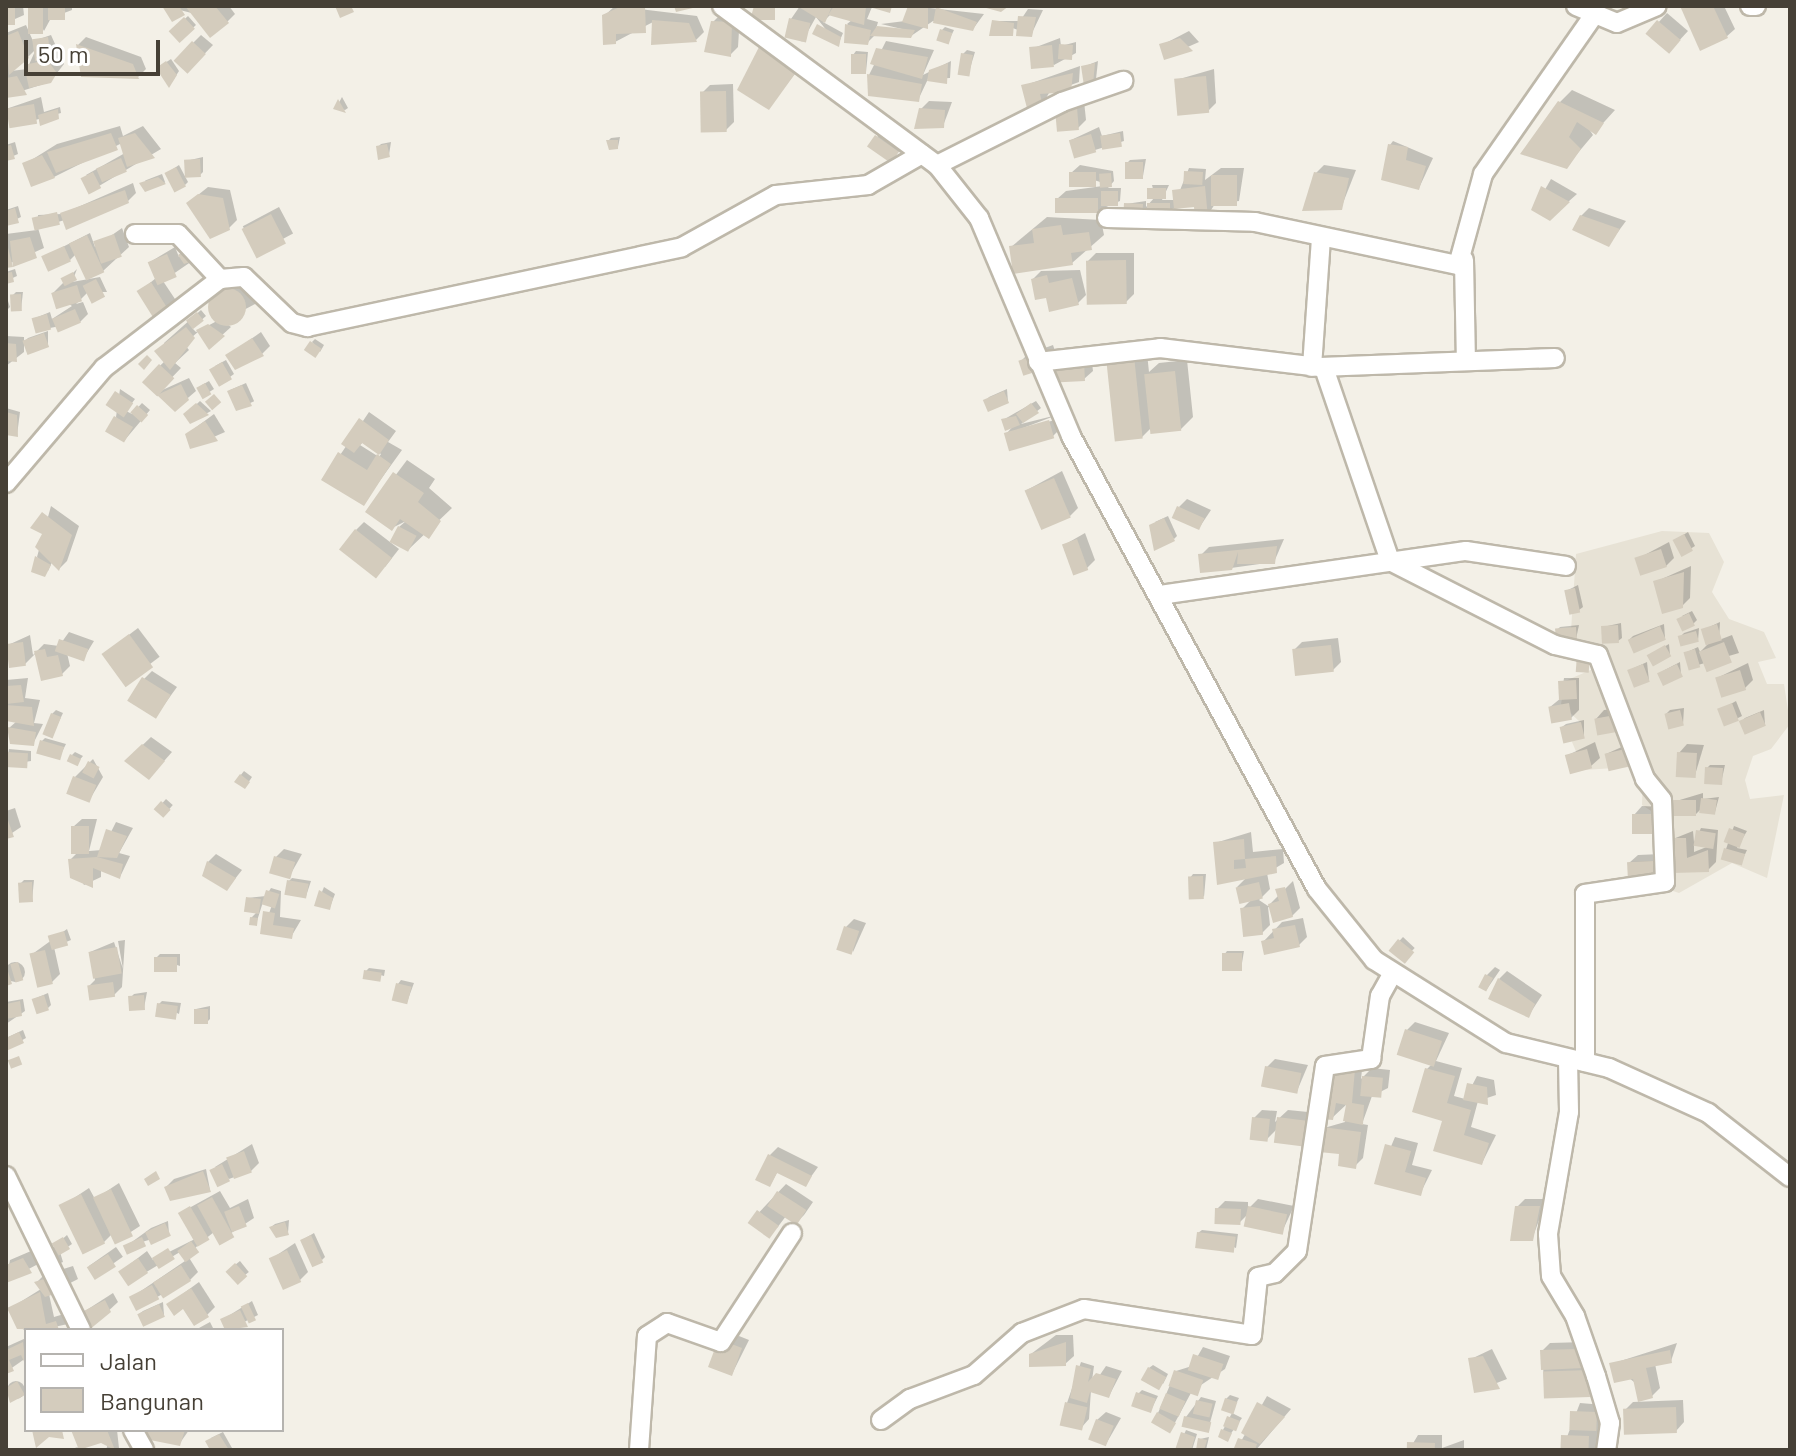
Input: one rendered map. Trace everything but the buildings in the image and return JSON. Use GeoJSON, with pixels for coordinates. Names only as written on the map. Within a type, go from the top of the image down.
{"type":"FeatureCollection","features":[{"type":"Feature","properties":{"kind":"street"},"geometry":{"type":"LineString","coordinates":[[722,6],[929,160],[994,246],[1038,362],[1317,889],[1393,973],[1506,1043],[1576,1060],[1708,1113],[1790,1177]]}},
{"type":"Feature","properties":{"kind":"street"},"geometry":{"type":"LineString","coordinates":[[1576,6],[1594,15],[1625,22],[1657,6]]}},
{"type":"Feature","properties":{"kind":"street"},"geometry":{"type":"LineString","coordinates":[[1750,6],[1756,6]]}},
{"type":"Feature","properties":{"kind":"street"},"geometry":{"type":"LineString","coordinates":[[1466,360],[1464,260],[1483,174],[1594,15]]}},
{"type":"Feature","properties":{"kind":"street"},"geometry":{"type":"LineString","coordinates":[[6,483],[86,385],[220,279],[244,277],[292,323],[336,322],[682,247],[776,195],[868,185],[1062,102],[1123,81]]}},
{"type":"Feature","properties":{"kind":"street"},"geometry":{"type":"LineString","coordinates":[[1107,218],[1238,220],[1450,266],[1464,260]]}},
{"type":"Feature","properties":{"kind":"street"},"geometry":{"type":"LineString","coordinates":[[135,234],[178,234],[220,279]]}},
{"type":"Feature","properties":{"kind":"street"},"geometry":{"type":"LineString","coordinates":[[1321,237],[1318,367],[1390,561],[1555,645],[1598,655],[1645,779],[1662,800],[1665,882],[1585,894],[1576,1060],[1548,1234],[1551,1276],[1575,1316],[1610,1423],[1606,1450]]}},
{"type":"Feature","properties":{"kind":"street"},"geometry":{"type":"LineString","coordinates":[[1038,362],[1166,348],[1318,367],[1555,358]]}},
{"type":"Feature","properties":{"kind":"street"},"geometry":{"type":"LineString","coordinates":[[1160,595],[1466,551],[1566,566]]}},
{"type":"Feature","properties":{"kind":"street"},"geometry":{"type":"LineString","coordinates":[[881,1420],[910,1399],[974,1375],[1022,1333],[1084,1309],[1252,1335],[1258,1277],[1277,1272],[1297,1251],[1325,1066],[1371,1059],[1380,996],[1393,973]]}},
{"type":"Feature","properties":{"kind":"street"},"geometry":{"type":"LineString","coordinates":[[6,1176],[80,1328]]}},
{"type":"Feature","properties":{"kind":"street"},"geometry":{"type":"LineString","coordinates":[[639,1450],[657,1328],[721,1342],[792,1233]]}},
{"type":"Feature","properties":{"kind":"street"},"geometry":{"type":"LineString","coordinates":[[134,1432],[144,1450]]}},
{"type":"Feature","properties":{"kind":"shaded area"},"geometry":{"type":"Polygon","coordinates":[[[1662,531],[1709,533],[1724,562],[1712,592],[1729,619],[1764,632],[1776,658],[1758,662],[1767,684],[1784,684],[1790,724],[1771,749],[1753,756],[1745,780],[1750,799],[1784,795],[1767,878],[1732,863],[1679,893],[1661,887],[1627,862],[1653,861],[1666,840],[1665,820],[1642,805],[1643,775],[1629,767],[1584,770],[1572,742],[1581,723],[1561,704],[1565,681],[1600,666],[1570,646],[1576,554],[1662,531]]]}}]}
